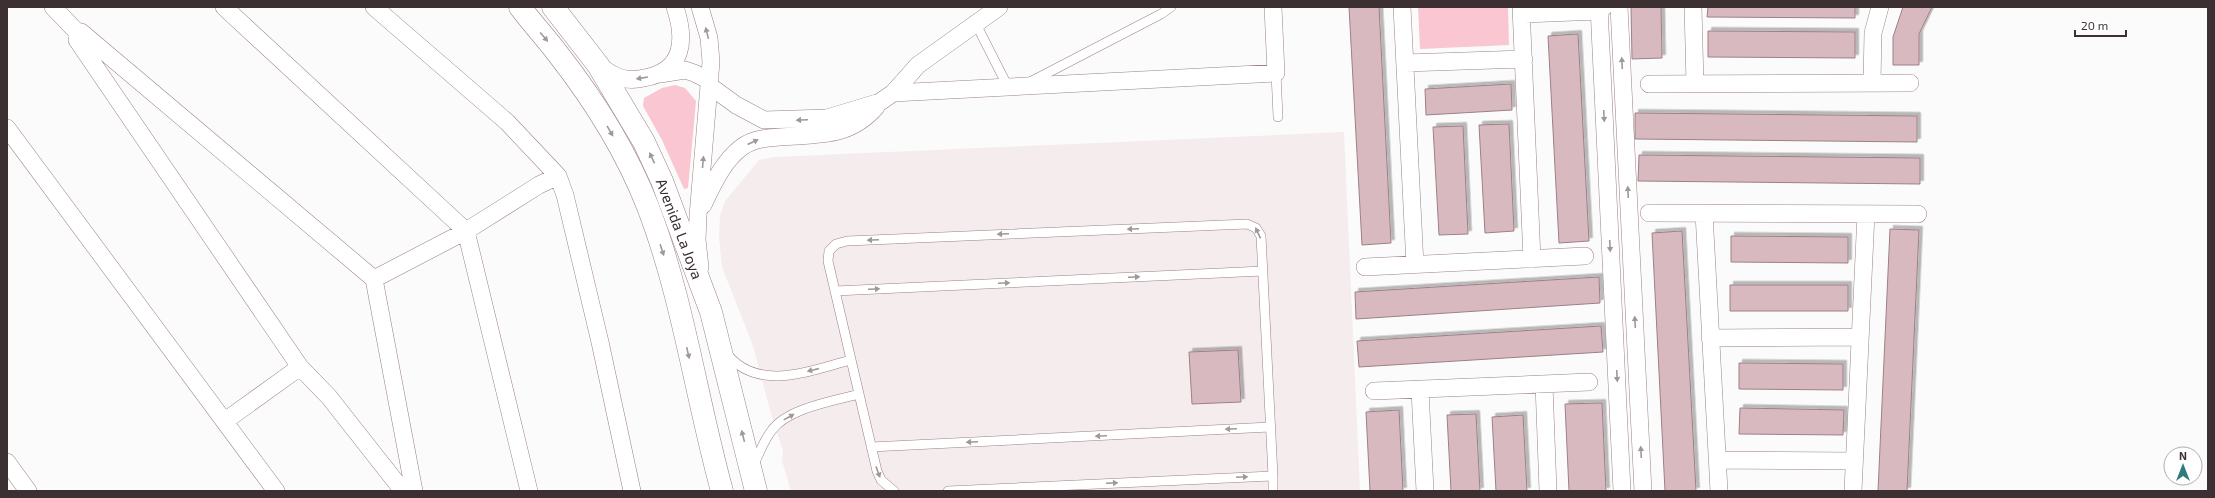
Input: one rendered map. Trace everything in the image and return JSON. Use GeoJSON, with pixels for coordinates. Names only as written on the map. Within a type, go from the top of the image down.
{"type":"FeatureCollection","features":[{"type":"Feature","properties":{"kind":"main road","name":"Avenida La Joya"},"geometry":{"type":"LineString","coordinates":[[520,7],[558,53],[593,105],[632,172],[648,207],[664,256],[707,435]]}},
{"type":"Feature","properties":{"kind":"main road","name":"Avenida La Joya"},"geometry":{"type":"LineString","coordinates":[[553,7],[598,65],[644,142],[662,182],[711,312],[754,481]]}},
{"type":"Feature","properties":{"kind":"main road"},"geometry":{"type":"LineString","coordinates":[[707,435],[716,491]]}},
{"type":"Feature","properties":{"kind":"main road"},"geometry":{"type":"LineString","coordinates":[[707,435],[722,491]]}},
{"type":"Feature","properties":{"kind":"street"},"geometry":{"type":"LineString","coordinates":[[53,7],[78,33],[81,32],[374,279],[414,491]]}},
{"type":"Feature","properties":{"kind":"street"},"geometry":{"type":"LineString","coordinates":[[224,7],[466,232],[529,491]]}},
{"type":"Feature","properties":{"kind":"street"},"geometry":{"type":"LineString","coordinates":[[374,7],[507,122],[558,176],[565,195],[600,342],[632,491]]}},
{"type":"Feature","properties":{"kind":"street"},"geometry":{"type":"LineString","coordinates":[[660,74],[674,63],[681,45],[681,33],[675,7]]}},
{"type":"Feature","properties":{"kind":"street"},"geometry":{"type":"LineString","coordinates":[[700,7],[709,38],[711,62],[697,240],[700,266],[711,312]]}},
{"type":"Feature","properties":{"kind":"street"},"geometry":{"type":"LineString","coordinates":[[698,216],[716,177],[728,160],[742,147],[756,139],[826,134],[844,130],[867,116],[912,70],[999,7]]}},
{"type":"Feature","properties":{"kind":"street"},"geometry":{"type":"LineString","coordinates":[[598,65],[614,76],[625,79],[636,79],[685,70],[700,76],[710,86],[736,105],[764,120],[827,118],[886,97],[1016,86],[1276,73],[1273,7]]}},
{"type":"Feature","properties":{"kind":"street"},"geometry":{"type":"LineString","coordinates":[[1402,7],[1415,265]]}},
{"type":"Feature","properties":{"kind":"street"},"geometry":{"type":"LineString","coordinates":[[1619,7],[1643,491]]}},
{"type":"Feature","properties":{"kind":"street"},"geometry":{"type":"LineString","coordinates":[[1693,7],[1695,84]]}},
{"type":"Feature","properties":{"kind":"street"},"geometry":{"type":"LineString","coordinates":[[1872,82],[1873,33],[1880,7]]}},
{"type":"Feature","properties":{"kind":"street"},"geometry":{"type":"LineString","coordinates":[[1532,259],[1522,11],[1601,8],[1622,491]]}},
{"type":"Feature","properties":{"kind":"street"},"geometry":{"type":"LineString","coordinates":[[78,33],[77,40],[300,367],[329,397],[403,491]]}},
{"type":"Feature","properties":{"kind":"street"},"geometry":{"type":"LineString","coordinates":[[1405,63],[1524,59]]}},
{"type":"Feature","properties":{"kind":"street"},"geometry":{"type":"LineString","coordinates":[[1649,84],[1910,82]]}},
{"type":"Feature","properties":{"kind":"street"},"geometry":{"type":"LineString","coordinates":[[7,128],[276,491]]}},
{"type":"Feature","properties":{"kind":"street"},"geometry":{"type":"LineString","coordinates":[[374,279],[466,232],[539,185],[558,176]]}},
{"type":"Feature","properties":{"kind":"street"},"geometry":{"type":"LineString","coordinates":[[1649,213],[1918,214]]}},
{"type":"Feature","properties":{"kind":"street"},"geometry":{"type":"LineString","coordinates":[[1704,213],[1719,491]]}},
{"type":"Feature","properties":{"kind":"street"},"geometry":{"type":"LineString","coordinates":[[1853,491],[1866,214]]}},
{"type":"Feature","properties":{"kind":"street"},"geometry":{"type":"LineString","coordinates":[[1365,267],[1585,256]]}},
{"type":"Feature","properties":{"kind":"street"},"geometry":{"type":"LineString","coordinates":[[1710,338],[1860,337]]}},
{"type":"Feature","properties":{"kind":"street"},"geometry":{"type":"LineString","coordinates":[[225,421],[300,367]]}},
{"type":"Feature","properties":{"kind":"street"},"geometry":{"type":"LineString","coordinates":[[1374,392],[1588,382]]}},
{"type":"Feature","properties":{"kind":"street"},"geometry":{"type":"LineString","coordinates":[[1544,384],[1548,491]]}},
{"type":"Feature","properties":{"kind":"street"},"geometry":{"type":"LineString","coordinates":[[1420,390],[1425,491]]}},
{"type":"Feature","properties":{"kind":"street"},"geometry":{"type":"LineString","coordinates":[[1717,460],[1854,461]]}},
{"type":"Feature","properties":{"kind":"street"},"geometry":{"type":"LineString","coordinates":[[7,462],[28,491]]}},
{"type":"Feature","properties":{"kind":"lane"},"geometry":{"type":"LineString","coordinates":[[976,24],[1016,86],[1161,14],[1171,7]]}},
{"type":"Feature","properties":{"kind":"lane"},"geometry":{"type":"LineString","coordinates":[[1276,73],[1278,117]]}},
{"type":"Feature","properties":{"kind":"lane"},"geometry":{"type":"LineString","coordinates":[[894,491],[881,480],[871,448],[828,261],[829,251],[836,244],[847,241],[1247,224],[1256,228],[1261,236],[1273,491]]}},
{"type":"Feature","properties":{"kind":"lane"},"geometry":{"type":"LineString","coordinates":[[835,291],[1263,271]]}},
{"type":"Feature","properties":{"kind":"lane"},"geometry":{"type":"LineString","coordinates":[[719,341],[731,359],[756,374],[767,376],[787,376],[851,360]]}},
{"type":"Feature","properties":{"kind":"lane"},"geometry":{"type":"LineString","coordinates":[[754,481],[767,438],[773,428],[782,420],[793,414],[859,394]]}},
{"type":"Feature","properties":{"kind":"lane"},"geometry":{"type":"LineString","coordinates":[[871,448],[1270,427]]}},
{"type":"Feature","properties":{"kind":"lane"},"geometry":{"type":"LineString","coordinates":[[948,491],[1272,476]]}},
{"type":"Feature","properties":{"kind":"shaded area"},"geometry":{"type":"Polygon","coordinates":[[[1418,7],[1508,7],[1509,45],[1420,49],[1418,7]]]}},
{"type":"Feature","properties":{"kind":"shaded area"},"geometry":{"type":"Polygon","coordinates":[[[675,85],[685,88],[696,101],[688,188],[684,189],[662,140],[643,106],[644,98],[662,88],[675,85]]]}},
{"type":"Feature","properties":{"kind":"shaded area"},"geometry":{"type":"Polygon","coordinates":[[[1344,132],[1360,491],[791,491],[782,461],[783,451],[771,414],[753,346],[722,267],[719,237],[720,216],[725,201],[759,160],[775,157],[1344,132]]]}},
{"type":"Feature","properties":{"kind":"building"},"geometry":{"type":"Polygon","coordinates":[[[1349,7],[1379,7],[1391,243],[1362,245],[1349,7]]]}},
{"type":"Feature","properties":{"kind":"building"},"geometry":{"type":"Polygon","coordinates":[[[1631,7],[1661,7],[1662,58],[1632,59],[1631,7]]]}},
{"type":"Feature","properties":{"kind":"building"},"geometry":{"type":"Polygon","coordinates":[[[1708,7],[1855,7],[1855,18],[1707,17],[1708,7]]]}},
{"type":"Feature","properties":{"kind":"building"},"geometry":{"type":"Polygon","coordinates":[[[1903,7],[1932,7],[1919,34],[1919,65],[1893,65],[1893,37],[1903,7]]]}},
{"type":"Feature","properties":{"kind":"building"},"geometry":{"type":"Polygon","coordinates":[[[1708,31],[1855,32],[1855,58],[1708,57],[1708,31]]]}},
{"type":"Feature","properties":{"kind":"building"},"geometry":{"type":"Polygon","coordinates":[[[1578,34],[1589,241],[1559,243],[1548,36],[1578,34]]]}},
{"type":"Feature","properties":{"kind":"building"},"geometry":{"type":"Polygon","coordinates":[[[1511,84],[1512,110],[1426,115],[1425,89],[1511,84]]]}},
{"type":"Feature","properties":{"kind":"building"},"geometry":{"type":"Polygon","coordinates":[[[1635,113],[1917,116],[1917,142],[1635,139],[1635,113]]]}},
{"type":"Feature","properties":{"kind":"building"},"geometry":{"type":"Polygon","coordinates":[[[1509,124],[1514,231],[1485,233],[1479,125],[1509,124]]]}},
{"type":"Feature","properties":{"kind":"building"},"geometry":{"type":"Polygon","coordinates":[[[1463,126],[1468,234],[1439,235],[1433,127],[1463,126]]]}},
{"type":"Feature","properties":{"kind":"building"},"geometry":{"type":"Polygon","coordinates":[[[1639,155],[1920,158],[1920,184],[1638,181],[1639,155]]]}},
{"type":"Feature","properties":{"kind":"building"},"geometry":{"type":"Polygon","coordinates":[[[1890,229],[1919,230],[1907,491],[1878,491],[1890,229]]]}},
{"type":"Feature","properties":{"kind":"building"},"geometry":{"type":"Polygon","coordinates":[[[1682,231],[1696,491],[1665,491],[1652,233],[1682,231]]]}},
{"type":"Feature","properties":{"kind":"building"},"geometry":{"type":"Polygon","coordinates":[[[1731,236],[1848,237],[1848,263],[1731,262],[1731,236]]]}},
{"type":"Feature","properties":{"kind":"building"},"geometry":{"type":"Polygon","coordinates":[[[1599,277],[1600,303],[1356,319],[1355,292],[1599,277]]]}},
{"type":"Feature","properties":{"kind":"building"},"geometry":{"type":"Polygon","coordinates":[[[1730,285],[1848,285],[1848,311],[1730,311],[1730,285]]]}},
{"type":"Feature","properties":{"kind":"building"},"geometry":{"type":"Polygon","coordinates":[[[1601,326],[1603,352],[1359,367],[1357,341],[1601,326]]]}},
{"type":"Feature","properties":{"kind":"building"},"geometry":{"type":"Polygon","coordinates":[[[1238,350],[1241,402],[1192,404],[1189,352],[1238,350]]]}},
{"type":"Feature","properties":{"kind":"building"},"geometry":{"type":"Polygon","coordinates":[[[1739,363],[1843,364],[1843,390],[1739,389],[1739,363]]]}},
{"type":"Feature","properties":{"kind":"building"},"geometry":{"type":"Polygon","coordinates":[[[1602,403],[1606,491],[1569,491],[1565,404],[1602,403]]]}},
{"type":"Feature","properties":{"kind":"building"},"geometry":{"type":"Polygon","coordinates":[[[1740,408],[1844,410],[1843,435],[1739,434],[1740,408]]]}},
{"type":"Feature","properties":{"kind":"building"},"geometry":{"type":"Polygon","coordinates":[[[1399,410],[1403,491],[1370,491],[1366,412],[1399,410]]]}},
{"type":"Feature","properties":{"kind":"building"},"geometry":{"type":"Polygon","coordinates":[[[1476,414],[1480,491],[1451,491],[1447,415],[1476,414]]]}},
{"type":"Feature","properties":{"kind":"building"},"geometry":{"type":"Polygon","coordinates":[[[1523,415],[1527,491],[1496,491],[1492,417],[1523,415]]]}}]}
